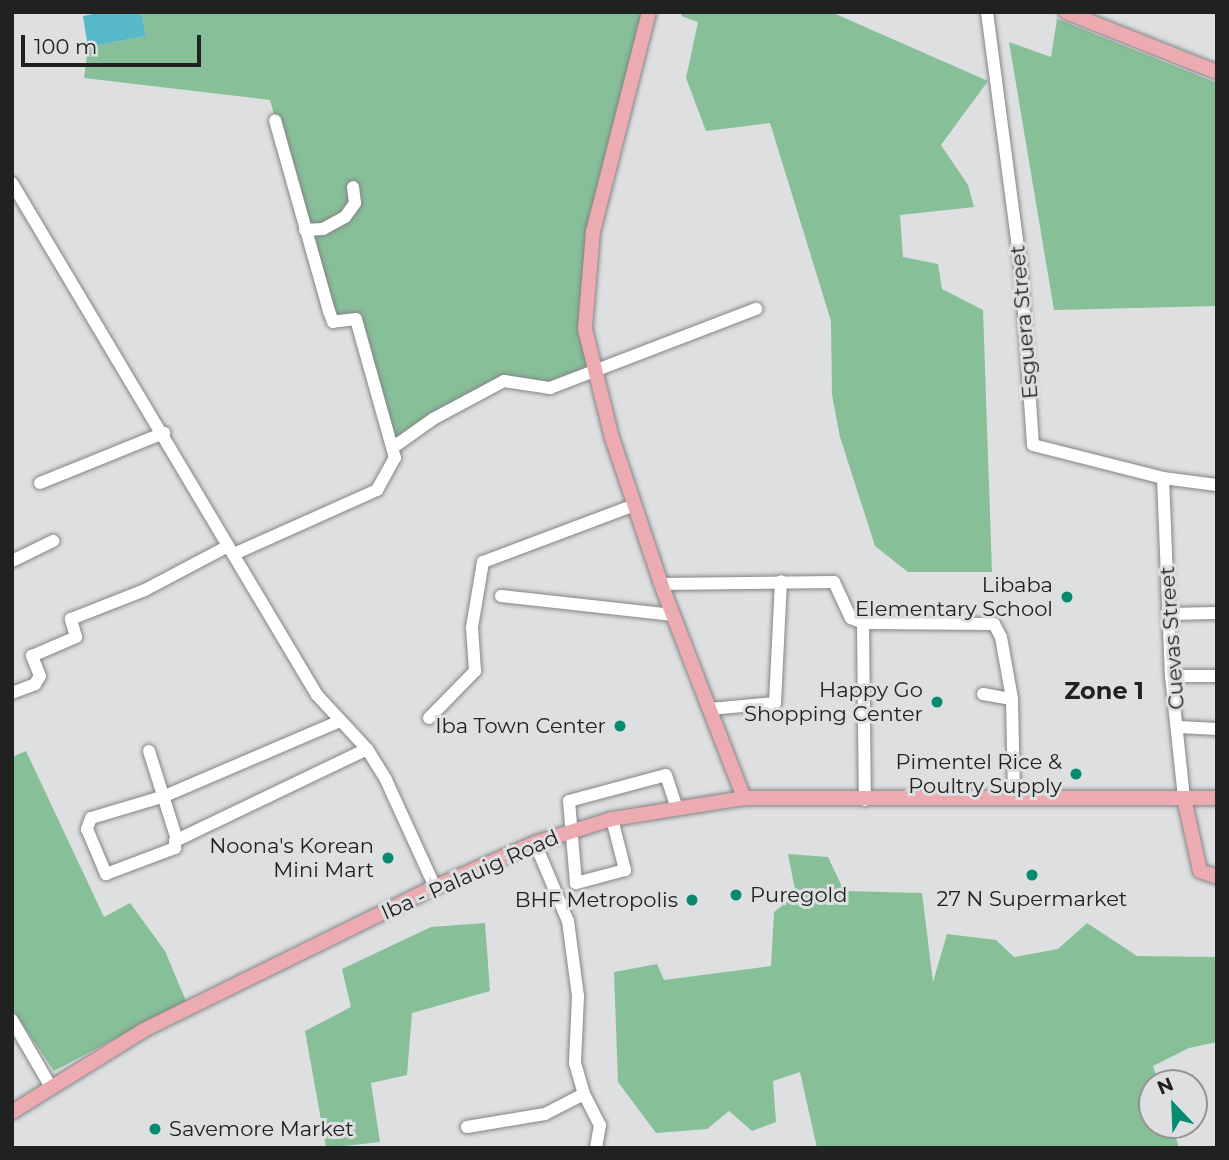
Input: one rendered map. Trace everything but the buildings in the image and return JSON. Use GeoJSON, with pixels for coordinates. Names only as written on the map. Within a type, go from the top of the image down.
{"type":"FeatureCollection","features":[{"type":"Feature","properties":{"kind":"main road"},"geometry":{"type":"LineString","coordinates":[[649,12],[593,231],[585,329],[594,368],[661,584],[744,798]]}},
{"type":"Feature","properties":{"kind":"main road"},"geometry":{"type":"LineString","coordinates":[[1066,12],[1216,72]]}},
{"type":"Feature","properties":{"kind":"main road","name":"Iba - Palauig Road"},"geometry":{"type":"LineString","coordinates":[[12,1112],[144,1030],[435,887],[535,843],[612,819],[676,805],[744,798],[1217,798]]}},
{"type":"Feature","properties":{"kind":"main road"},"geometry":{"type":"LineString","coordinates":[[1184,798],[1200,871],[1217,877]]}},
{"type":"Feature","properties":{"kind":"street","name":"Esguera Street"},"geometry":{"type":"LineString","coordinates":[[987,12],[1021,269],[1033,445],[1163,478],[1217,485]]}},
{"type":"Feature","properties":{"kind":"street"},"geometry":{"type":"LineString","coordinates":[[12,694],[35,684],[40,676],[32,656],[76,637],[71,619],[377,490],[391,471],[395,446],[356,319],[333,322],[275,120]]}},
{"type":"Feature","properties":{"kind":"street"},"geometry":{"type":"LineString","coordinates":[[12,183],[16,197],[163,433],[317,695],[367,749],[413,830],[435,887]]}},
{"type":"Feature","properties":{"kind":"street"},"geometry":{"type":"LineString","coordinates":[[305,230],[323,229],[345,217],[355,204],[354,187]]}},
{"type":"Feature","properties":{"kind":"street"},"geometry":{"type":"LineString","coordinates":[[395,446],[433,419],[505,381],[550,388],[594,368],[756,309]]}},
{"type":"Feature","properties":{"kind":"street"},"geometry":{"type":"LineString","coordinates":[[40,483],[163,433]]}},
{"type":"Feature","properties":{"kind":"street","name":"Cuevas Street"},"geometry":{"type":"LineString","coordinates":[[1163,478],[1171,676],[1179,727],[1184,798]]}},
{"type":"Feature","properties":{"kind":"street"},"geometry":{"type":"LineString","coordinates":[[429,718],[475,671],[472,627],[483,562],[635,505]]}},
{"type":"Feature","properties":{"kind":"street"},"geometry":{"type":"LineString","coordinates":[[12,561],[52,541]]}},
{"type":"Feature","properties":{"kind":"street"},"geometry":{"type":"LineString","coordinates":[[710,709],[775,703],[781,581]]}},
{"type":"Feature","properties":{"kind":"street"},"geometry":{"type":"LineString","coordinates":[[661,584],[834,582],[851,618],[863,623],[994,624],[1001,637],[1012,699],[1014,797]]}},
{"type":"Feature","properties":{"kind":"street"},"geometry":{"type":"LineString","coordinates":[[501,596],[673,615]]}},
{"type":"Feature","properties":{"kind":"street"},"geometry":{"type":"LineString","coordinates":[[1168,614],[1217,613]]}},
{"type":"Feature","properties":{"kind":"street"},"geometry":{"type":"LineString","coordinates":[[863,623],[865,800]]}},
{"type":"Feature","properties":{"kind":"street"},"geometry":{"type":"LineString","coordinates":[[1171,676],[1217,676]]}},
{"type":"Feature","properties":{"kind":"street"},"geometry":{"type":"LineString","coordinates":[[983,694],[1012,699]]}},
{"type":"Feature","properties":{"kind":"street"},"geometry":{"type":"LineString","coordinates":[[149,751],[165,796],[177,840],[175,848],[106,874],[87,829],[91,818],[165,796],[341,721]]}},
{"type":"Feature","properties":{"kind":"street"},"geometry":{"type":"LineString","coordinates":[[1179,727],[1217,729]]}},
{"type":"Feature","properties":{"kind":"street"},"geometry":{"type":"LineString","coordinates":[[177,840],[367,749]]}},
{"type":"Feature","properties":{"kind":"street"},"geometry":{"type":"LineString","coordinates":[[612,819],[625,870],[576,883],[569,802],[666,775],[676,805]]}},
{"type":"Feature","properties":{"kind":"street"},"geometry":{"type":"LineString","coordinates":[[535,843],[568,921],[578,996],[575,1063],[584,1094],[600,1125],[596,1148]]}},
{"type":"Feature","properties":{"kind":"street"},"geometry":{"type":"LineString","coordinates":[[12,1020],[51,1087]]}},
{"type":"Feature","properties":{"kind":"street"},"geometry":{"type":"LineString","coordinates":[[467,1127],[545,1114],[584,1094]]}},
{"type":"Feature","properties":{"kind":"green space"},"geometry":{"type":"Polygon","coordinates":[[[141,12],[649,12],[586,281],[594,368],[550,388],[504,381],[395,446],[356,320],[333,322],[270,100],[84,78],[88,47],[146,36],[141,12]]]}},
{"type":"Feature","properties":{"kind":"green space"},"geometry":{"type":"Polygon","coordinates":[[[683,12],[831,12],[988,81],[941,145],[968,185],[974,207],[900,215],[903,257],[938,264],[942,289],[983,310],[992,572],[908,572],[875,546],[840,437],[832,395],[831,321],[770,123],[706,131],[686,78],[698,22],[681,16],[683,12]]]}},
{"type":"Feature","properties":{"kind":"green space"},"geometry":{"type":"Polygon","coordinates":[[[1057,19],[1217,83],[1217,306],[1054,310],[1009,42],[1051,57],[1057,19]]]}},
{"type":"Feature","properties":{"kind":"green space"},"geometry":{"type":"Polygon","coordinates":[[[26,751],[104,917],[130,903],[165,951],[186,1001],[54,1071],[12,1009],[12,757],[26,751]]]}},
{"type":"Feature","properties":{"kind":"green space"},"geometry":{"type":"Polygon","coordinates":[[[788,854],[828,857],[844,891],[922,893],[933,982],[947,934],[996,940],[1014,957],[1058,949],[1087,923],[1137,956],[1217,957],[1217,1042],[1189,1048],[1153,1066],[1154,1069],[1138,1069],[1138,1139],[1176,1139],[1179,1148],[817,1148],[800,1072],[773,1081],[776,1122],[752,1131],[729,1111],[707,1129],[656,1133],[618,1082],[614,972],[657,964],[664,980],[771,966],[774,912],[796,895],[788,854]]]}},
{"type":"Feature","properties":{"kind":"green space"},"geometry":{"type":"Polygon","coordinates":[[[485,923],[490,991],[412,1013],[407,1075],[371,1083],[380,1142],[326,1148],[305,1031],[351,1007],[342,969],[431,927],[485,923]]]}},
{"type":"Feature","properties":{"kind":"water"},"geometry":{"type":"Polygon","coordinates":[[[103,12],[141,12],[146,36],[88,47],[83,16],[103,12]]]}},
{"type":"Feature","properties":{"kind":"place","name":"Libaba Elementary School"},"geometry":{"type":"Point","coordinates":[1067,597]}},
{"type":"Feature","properties":{"kind":"place","name":"Happy Go Shopping Center"},"geometry":{"type":"Point","coordinates":[937,702]}},
{"type":"Feature","properties":{"kind":"place","name":"Iba Town Center"},"geometry":{"type":"Point","coordinates":[620,726]}},
{"type":"Feature","properties":{"kind":"place","name":"Pimentel Rice & Poultry Supply"},"geometry":{"type":"Point","coordinates":[1076,774]}},
{"type":"Feature","properties":{"kind":"place","name":"Noona's Korean Mini Mart"},"geometry":{"type":"Point","coordinates":[388,858]}},
{"type":"Feature","properties":{"kind":"place","name":"27 N Supermarket"},"geometry":{"type":"Point","coordinates":[1032,875]}},
{"type":"Feature","properties":{"kind":"place","name":"Puregold"},"geometry":{"type":"Point","coordinates":[736,895]}},
{"type":"Feature","properties":{"kind":"place","name":"BHF Metropolis"},"geometry":{"type":"Point","coordinates":[692,900]}},
{"type":"Feature","properties":{"kind":"place","name":"Savemore Market"},"geometry":{"type":"Point","coordinates":[155,1129]}},
{"type":"Feature","properties":{"kind":"district","name":"Zone 1"},"geometry":{"type":"Point","coordinates":[1104,691]}}]}
